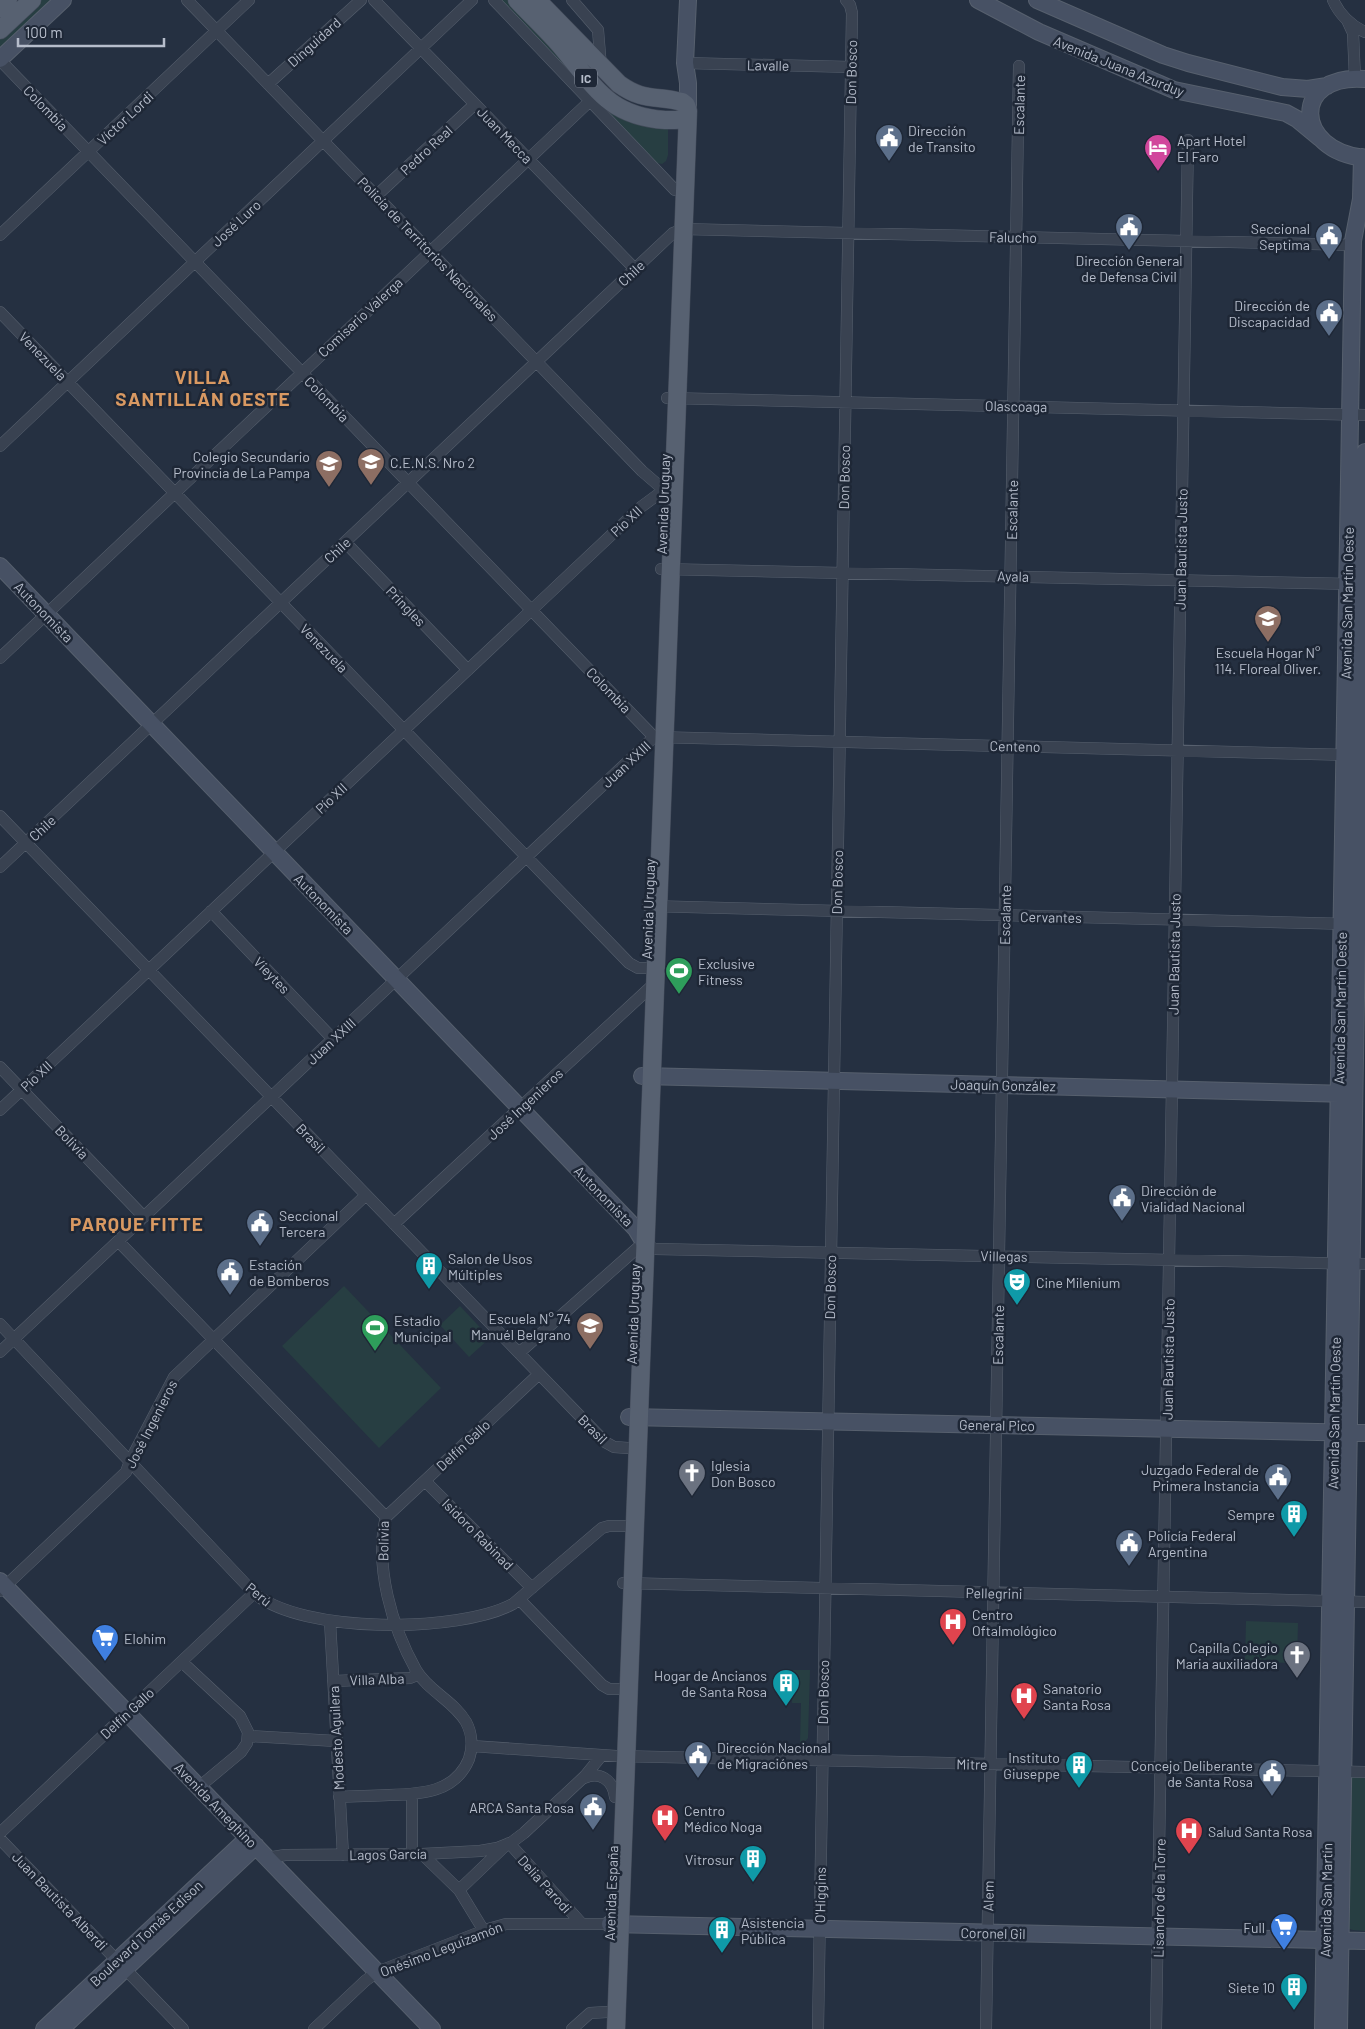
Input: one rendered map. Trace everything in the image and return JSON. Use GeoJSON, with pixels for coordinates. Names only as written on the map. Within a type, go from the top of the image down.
{"type":"FeatureCollection","features":[{"type":"Feature","properties":{"kind":"main road"},"geometry":{"type":"LineString","coordinates":[[0,8],[8,0]]}},
{"type":"Feature","properties":{"kind":"main road"},"geometry":{"type":"LineString","coordinates":[[0,30],[32,0]]}},
{"type":"Feature","properties":{"kind":"main road"},"geometry":{"type":"LineString","coordinates":[[0,60],[63,0]]}},
{"type":"Feature","properties":{"kind":"main road","name":"IC"},"geometry":{"type":"LineString","coordinates":[[517,0],[558,43],[595,89],[609,102],[639,116],[681,111]]}},
{"type":"Feature","properties":{"kind":"main road","name":"IC"},"geometry":{"type":"LineString","coordinates":[[537,0],[616,82],[634,93],[654,99],[681,111]]}},
{"type":"Feature","properties":{"kind":"main road","name":"Avenida Uruguay"},"geometry":{"type":"LineString","coordinates":[[678,231],[675,190],[681,111],[688,83],[686,63],[688,0]]}},
{"type":"Feature","properties":{"kind":"main road","name":"Avenida Juana Azurduy"},"geometry":{"type":"LineString","coordinates":[[978,0],[1039,32],[1168,88],[1192,95],[1286,113],[1297,118],[1335,150],[1363,158]]}},
{"type":"Feature","properties":{"kind":"main road","name":"Avenida Juana Azurduy"},"geometry":{"type":"LineString","coordinates":[[1036,0],[1188,63],[1289,88],[1308,89],[1327,86],[1339,81],[1360,79]]}},
{"type":"Feature","properties":{"kind":"main road"},"geometry":{"type":"LineString","coordinates":[[1320,138],[1312,126],[1311,106],[1317,94],[1327,86]]}},
{"type":"Feature","properties":{"kind":"main road","name":"Avenida Uruguay"},"geometry":{"type":"LineString","coordinates":[[615,1756],[628,1583],[634,1549],[634,1417],[639,1240],[669,490],[681,111]]}},
{"type":"Feature","properties":{"kind":"main road"},"geometry":{"type":"LineString","coordinates":[[1363,158],[1361,199],[1365,216]]}},
{"type":"Feature","properties":{"kind":"main road","name":"Avenida San Martín Oeste"},"geometry":{"type":"LineString","coordinates":[[1335,1771],[1338,1602],[1349,1433],[1358,584],[1359,245],[1355,224],[1361,199]]}},
{"type":"Feature","properties":{"kind":"main road","name":"Avenida San Martín Oeste"},"geometry":{"type":"LineString","coordinates":[[1358,584],[1365,452]]}},
{"type":"Feature","properties":{"kind":"main road","name":"Autonomista"},"geometry":{"type":"LineString","coordinates":[[0,566],[520,1108],[639,1240]]}},
{"type":"Feature","properties":{"kind":"main road","name":"Joaquín González"},"geometry":{"type":"LineString","coordinates":[[647,1076],[1353,1094]]}},
{"type":"Feature","properties":{"kind":"main road","name":"Avenida Uruguay"},"geometry":{"type":"LineString","coordinates":[[615,1756],[628,1583],[625,1526],[628,1448],[634,1417]]}},
{"type":"Feature","properties":{"kind":"main road","name":"General Pico"},"geometry":{"type":"LineString","coordinates":[[634,1417],[1349,1433]]}},
{"type":"Feature","properties":{"kind":"main road"},"geometry":{"type":"LineString","coordinates":[[625,1526],[630,1530],[634,1549]]}},
{"type":"Feature","properties":{"kind":"main road","name":"Avenida Ameghino"},"geometry":{"type":"LineString","coordinates":[[2,1586],[432,2029]]}},
{"type":"Feature","properties":{"kind":"main road","name":"Avenida España"},"geometry":{"type":"LineString","coordinates":[[607,2020],[615,1924],[615,1756]]}},
{"type":"Feature","properties":{"kind":"main road","name":"Avenida España"},"geometry":{"type":"LineString","coordinates":[[615,1756],[616,2029]]}},
{"type":"Feature","properties":{"kind":"main road","name":"Avenida San Martín"},"geometry":{"type":"LineString","coordinates":[[1335,1771],[1333,1941],[1339,2029]]}},
{"type":"Feature","properties":{"kind":"main road","name":"Boulevard Tomás Edison"},"geometry":{"type":"LineString","coordinates":[[44,2029],[257,1847]]}},
{"type":"Feature","properties":{"kind":"main road","name":"Coronel Gil"},"geometry":{"type":"LineString","coordinates":[[615,1924],[1365,1941]]}},
{"type":"Feature","properties":{"kind":"main road","name":"Avenida San Martín"},"geometry":{"type":"LineString","coordinates":[[1323,2029],[1333,1941]]}},
{"type":"Feature","properties":{"kind":"main road","name":"Boulevard Tomás Edison"},"geometry":{"type":"LineString","coordinates":[[61,2029],[121,1965]]}},
{"type":"Feature","properties":{"kind":"main road"},"geometry":{"type":"LineString","coordinates":[[607,2020],[612,2014],[616,2029]]}},
{"type":"Feature","properties":{"kind":"street","name":"Policía de Territorios Nacionales"},"geometry":{"type":"LineString","coordinates":[[187,0],[642,471],[669,490]]}},
{"type":"Feature","properties":{"kind":"street","name":"Víctor Lordi"},"geometry":{"type":"LineString","coordinates":[[0,235],[249,0]]}},
{"type":"Feature","properties":{"kind":"street","name":"Dinguidard"},"geometry":{"type":"LineString","coordinates":[[268,84],[361,0]]}},
{"type":"Feature","properties":{"kind":"street","name":"Juan Mecca"},"geometry":{"type":"LineString","coordinates":[[374,0],[635,269]]}},
{"type":"Feature","properties":{"kind":"street","name":"José Luro"},"geometry":{"type":"LineString","coordinates":[[0,446],[472,0]]}},
{"type":"Feature","properties":{"kind":"street"},"geometry":{"type":"LineString","coordinates":[[494,0],[675,190]]}},
{"type":"Feature","properties":{"kind":"street"},"geometry":{"type":"LineString","coordinates":[[572,0],[598,30],[601,67]]}},
{"type":"Feature","properties":{"kind":"street"},"geometry":{"type":"LineString","coordinates":[[1333,0],[1340,13],[1365,32]]}},
{"type":"Feature","properties":{"kind":"street","name":"Don Bosco"},"geometry":{"type":"LineString","coordinates":[[822,1760],[852,13],[848,2]]}},
{"type":"Feature","properties":{"kind":"street"},"geometry":{"type":"LineString","coordinates":[[1347,20],[1353,34],[1360,79]]}},
{"type":"Feature","properties":{"kind":"street","name":"Colombia"},"geometry":{"type":"LineString","coordinates":[[0,60],[531,610],[659,737]]}},
{"type":"Feature","properties":{"kind":"street","name":"Lavalle"},"geometry":{"type":"LineString","coordinates":[[686,63],[851,67]]}},
{"type":"Feature","properties":{"kind":"street","name":"Escalante"},"geometry":{"type":"LineString","coordinates":[[990,1764],[1019,66]]}},
{"type":"Feature","properties":{"kind":"street","name":"Comisario Valerga"},"geometry":{"type":"LineString","coordinates":[[0,658],[590,101]]}},
{"type":"Feature","properties":{"kind":"street","name":"Pedro Real"},"geometry":{"type":"LineString","coordinates":[[376,196],[475,104]]}},
{"type":"Feature","properties":{"kind":"street","name":"Juan Bautista Justo"},"geometry":{"type":"LineString","coordinates":[[1161,1768],[1188,140]]}},
{"type":"Feature","properties":{"kind":"street","name":"Falucho"},"geometry":{"type":"LineString","coordinates":[[678,231],[1359,245]]}},
{"type":"Feature","properties":{"kind":"street","name":"Chile"},"geometry":{"type":"LineString","coordinates":[[0,867],[635,269],[678,231]]}},
{"type":"Feature","properties":{"kind":"street","name":"Venezuela"},"geometry":{"type":"LineString","coordinates":[[0,312],[629,963],[650,978]]}},
{"type":"Feature","properties":{"kind":"street","name":"Olascoaga"},"geometry":{"type":"LineString","coordinates":[[672,398],[1358,415]]}},
{"type":"Feature","properties":{"kind":"street","name":"Pío XII"},"geometry":{"type":"LineString","coordinates":[[0,1110],[641,507],[669,490]]}},
{"type":"Feature","properties":{"kind":"street","name":"Pringles"},"geometry":{"type":"LineString","coordinates":[[345,542],[468,670]]}},
{"type":"Feature","properties":{"kind":"street","name":"Ayala"},"geometry":{"type":"LineString","coordinates":[[666,569],[1358,584]]}},
{"type":"Feature","properties":{"kind":"street","name":"Centeno"},"geometry":{"type":"LineString","coordinates":[[659,737],[1357,755]]}},
{"type":"Feature","properties":{"kind":"street","name":"Juan XXIII"},"geometry":{"type":"LineString","coordinates":[[0,1352],[526,857],[659,737]]}},
{"type":"Feature","properties":{"kind":"street","name":"Brasil"},"geometry":{"type":"LineString","coordinates":[[0,816],[607,1444],[614,1447],[628,1448]]}},
{"type":"Feature","properties":{"kind":"street","name":"Cervantes"},"geometry":{"type":"LineString","coordinates":[[653,907],[1355,924]]}},
{"type":"Feature","properties":{"kind":"street","name":"Vieytes"},"geometry":{"type":"LineString","coordinates":[[211,911],[334,1039]]}},
{"type":"Feature","properties":{"kind":"street","name":"José Ingenieros"},"geometry":{"type":"LineString","coordinates":[[394,1224],[520,1108],[650,978]]}},
{"type":"Feature","properties":{"kind":"street","name":"Bolivia"},"geometry":{"type":"LineString","coordinates":[[0,1067],[144,1217]]}},
{"type":"Feature","properties":{"kind":"street","name":"José Ingenieros"},"geometry":{"type":"LineString","coordinates":[[2,1586],[126,1472],[174,1377],[366,1195]]}},
{"type":"Feature","properties":{"kind":"street"},"geometry":{"type":"LineString","coordinates":[[519,1353],[639,1240]]}},
{"type":"Feature","properties":{"kind":"street","name":"Villegas"},"geometry":{"type":"LineString","coordinates":[[639,1240],[655,1249],[1351,1264]]}},
{"type":"Feature","properties":{"kind":"street","name":"Bolivia"},"geometry":{"type":"LineString","coordinates":[[118,1241],[215,1338],[386,1517],[382,1543],[383,1571],[388,1599],[397,1624],[416,1670],[465,1720],[470,1732],[472,1746]]}},
{"type":"Feature","properties":{"kind":"street","name":"Perú"},"geometry":{"type":"LineString","coordinates":[[0,1324],[254,1593],[279,1608],[330,1621],[430,1624],[468,1620],[496,1612],[519,1599],[602,1528],[625,1526]]}},
{"type":"Feature","properties":{"kind":"street","name":"Delfín Gallo"},"geometry":{"type":"LineString","coordinates":[[386,1517],[539,1374]]}},
{"type":"Feature","properties":{"kind":"street","name":"Isidoro Rabinad"},"geometry":{"type":"LineString","coordinates":[[425,1480],[532,1588]]}},
{"type":"Feature","properties":{"kind":"street","name":"Pellegrini"},"geometry":{"type":"LineString","coordinates":[[628,1583],[1365,1602]]}},
{"type":"Feature","properties":{"kind":"street","name":"Delfín Gallo"},"geometry":{"type":"LineString","coordinates":[[0,1833],[254,1593]]}},
{"type":"Feature","properties":{"kind":"street"},"geometry":{"type":"LineString","coordinates":[[519,1599],[602,1685],[609,1689],[619,1689]]}},
{"type":"Feature","properties":{"kind":"street","name":"Modesto Aguilera"},"geometry":{"type":"LineString","coordinates":[[330,1621],[342,1855]]}},
{"type":"Feature","properties":{"kind":"street"},"geometry":{"type":"LineString","coordinates":[[182,1662],[242,1719],[248,1736],[247,1743],[241,1752],[199,1787]]}},
{"type":"Feature","properties":{"kind":"street","name":"Villa Alba"},"geometry":{"type":"LineString","coordinates":[[333,1681],[411,1678],[416,1674],[416,1670]]}},
{"type":"Feature","properties":{"kind":"street"},"geometry":{"type":"LineString","coordinates":[[248,1736],[336,1741]]}},
{"type":"Feature","properties":{"kind":"street"},"geometry":{"type":"LineString","coordinates":[[339,1797],[412,1795],[437,1790],[450,1783],[465,1766],[472,1746],[615,1756]]}},
{"type":"Feature","properties":{"kind":"street","name":"Mitre"},"geometry":{"type":"LineString","coordinates":[[615,1756],[1365,1772]]}},
{"type":"Feature","properties":{"kind":"street","name":"Lagos García"},"geometry":{"type":"LineString","coordinates":[[459,1890],[508,1844],[524,1833],[582,1778],[615,1756]]}},
{"type":"Feature","properties":{"kind":"street","name":"O'Higgins"},"geometry":{"type":"LineString","coordinates":[[818,2029],[822,1760]]}},
{"type":"Feature","properties":{"kind":"street","name":"Alem"},"geometry":{"type":"LineString","coordinates":[[986,2029],[990,1764]]}},
{"type":"Feature","properties":{"kind":"street","name":"Lisandro de la Torre"},"geometry":{"type":"LineString","coordinates":[[1156,2029],[1161,1768]]}},
{"type":"Feature","properties":{"kind":"street"},"geometry":{"type":"LineString","coordinates":[[582,1778],[596,1775],[606,1778],[612,1785],[615,1797]]}},
{"type":"Feature","properties":{"kind":"street"},"geometry":{"type":"LineString","coordinates":[[412,1795],[417,1854],[459,1890],[484,1931]]}},
{"type":"Feature","properties":{"kind":"street","name":"Juan Bautista Alberdi"},"geometry":{"type":"LineString","coordinates":[[0,1839],[183,2029]]}},
{"type":"Feature","properties":{"kind":"street","name":"Lagos García"},"geometry":{"type":"LineString","coordinates":[[257,1847],[285,1855],[342,1855],[417,1854],[488,1850],[508,1844]]}},
{"type":"Feature","properties":{"kind":"street","name":"Delia Parodi"},"geometry":{"type":"LineString","coordinates":[[508,1844],[582,1924]]}},
{"type":"Feature","properties":{"kind":"street","name":"Onésimo Leguizamón"},"geometry":{"type":"LineString","coordinates":[[314,2029],[365,1981],[378,1972],[484,1931],[511,1924],[615,1924]]}},
{"type":"Feature","properties":{"kind":"street"},"geometry":{"type":"LineString","coordinates":[[572,2029],[590,2013],[607,2020]]}},
{"type":"Feature","properties":{"kind":"green space"},"geometry":{"type":"Polygon","coordinates":[[[39,0],[56,0],[0,52],[0,37],[39,0]]]}},
{"type":"Feature","properties":{"kind":"green space"},"geometry":{"type":"Polygon","coordinates":[[[500,0],[511,0],[589,89],[668,127],[668,155],[666,161],[662,164],[657,163],[500,0]]]}},
{"type":"Feature","properties":{"kind":"green space"},"geometry":{"type":"Polygon","coordinates":[[[344,1286],[441,1388],[379,1448],[282,1346],[344,1286]]]}},
{"type":"Feature","properties":{"kind":"green space"},"geometry":{"type":"Polygon","coordinates":[[[460,1306],[490,1338],[469,1357],[440,1325],[460,1306]]]}},
{"type":"Feature","properties":{"kind":"green space"},"geometry":{"type":"Polygon","coordinates":[[[1246,1621],[1298,1623],[1297,1663],[1245,1662],[1246,1621]]]}},
{"type":"Feature","properties":{"kind":"green space"},"geometry":{"type":"Polygon","coordinates":[[[793,1670],[810,1670],[808,1738],[804,1743],[800,1743],[801,1703],[792,1703],[793,1670]]]}},
{"type":"Feature","properties":{"kind":"green space"},"geometry":{"type":"Polygon","coordinates":[[[1365,1775],[1365,1931],[1347,1928],[1349,1777],[1365,1775]]]}},
{"type":"Feature","properties":{"kind":"place","name":"Dirección de Transito"},"geometry":{"type":"Point","coordinates":[889,162]}},
{"type":"Feature","properties":{"kind":"place","name":"Apart Hotel El Faro"},"geometry":{"type":"Point","coordinates":[1158,172]}},
{"type":"Feature","properties":{"kind":"place","name":"Dirección General de Defensa Civil"},"geometry":{"type":"Point","coordinates":[1129,251]}},
{"type":"Feature","properties":{"kind":"place","name":"Seccional Septima"},"geometry":{"type":"Point","coordinates":[1329,260]}},
{"type":"Feature","properties":{"kind":"place","name":"Dirección de Discapacidad"},"geometry":{"type":"Point","coordinates":[1329,337]}},
{"type":"Feature","properties":{"kind":"place","name":"C.E.N.S. Nro 2"},"geometry":{"type":"Point","coordinates":[371,486]}},
{"type":"Feature","properties":{"kind":"place","name":"Colegio Secundario Provincia de La Pampa"},"geometry":{"type":"Point","coordinates":[329,488]}},
{"type":"Feature","properties":{"kind":"place","name":"Escuela Hogar N° 114. Floreal Oliver."},"geometry":{"type":"Point","coordinates":[1268,643]}},
{"type":"Feature","properties":{"kind":"place","name":"Exclusive Fitness"},"geometry":{"type":"Point","coordinates":[679,995]}},
{"type":"Feature","properties":{"kind":"place","name":"Dirección de Vialidad Nacional"},"geometry":{"type":"Point","coordinates":[1122,1222]}},
{"type":"Feature","properties":{"kind":"place","name":"Seccional Tercera"},"geometry":{"type":"Point","coordinates":[260,1247]}},
{"type":"Feature","properties":{"kind":"place","name":"Salon de Usos Múltiples"},"geometry":{"type":"Point","coordinates":[429,1290]}},
{"type":"Feature","properties":{"kind":"place","name":"Estación de Bomberos"},"geometry":{"type":"Point","coordinates":[230,1296]}},
{"type":"Feature","properties":{"kind":"place","name":"Cine Milenium"},"geometry":{"type":"Point","coordinates":[1017,1306]}},
{"type":"Feature","properties":{"kind":"place","name":"Escuela N° 74 Manuél Belgrano"},"geometry":{"type":"Point","coordinates":[590,1350]}},
{"type":"Feature","properties":{"kind":"place","name":"Estadio Municipal"},"geometry":{"type":"Point","coordinates":[375,1352]}},
{"type":"Feature","properties":{"kind":"place","name":"Iglesia Don Bosco"},"geometry":{"type":"Point","coordinates":[692,1497]}},
{"type":"Feature","properties":{"kind":"place","name":"Juzgado Federal de Primera Instancia"},"geometry":{"type":"Point","coordinates":[1278,1501]}},
{"type":"Feature","properties":{"kind":"place","name":"Sempre"},"geometry":{"type":"Point","coordinates":[1294,1538]}},
{"type":"Feature","properties":{"kind":"place","name":"Policía Federal Argentina"},"geometry":{"type":"Point","coordinates":[1129,1567]}},
{"type":"Feature","properties":{"kind":"place","name":"Centro Oftalmológico"},"geometry":{"type":"Point","coordinates":[953,1646]}},
{"type":"Feature","properties":{"kind":"place","name":"Elohim"},"geometry":{"type":"Point","coordinates":[105,1662]}},
{"type":"Feature","properties":{"kind":"place","name":"Capilla Colegio Maria auxiliadora"},"geometry":{"type":"Point","coordinates":[1297,1679]}},
{"type":"Feature","properties":{"kind":"place","name":"Hogar de Ancianos de Santa Rosa"},"geometry":{"type":"Point","coordinates":[786,1707]}},
{"type":"Feature","properties":{"kind":"place","name":"Sanatorio Santa Rosa"},"geometry":{"type":"Point","coordinates":[1024,1720]}},
{"type":"Feature","properties":{"kind":"place","name":"Dirección Nacional de Migraciónes"},"geometry":{"type":"Point","coordinates":[698,1779]}},
{"type":"Feature","properties":{"kind":"place","name":"Instituto Giuseppe"},"geometry":{"type":"Point","coordinates":[1079,1789]}},
{"type":"Feature","properties":{"kind":"place","name":"Concejo Deliberante de Santa Rosa"},"geometry":{"type":"Point","coordinates":[1272,1797]}},
{"type":"Feature","properties":{"kind":"place","name":"ARCA Santa Rosa"},"geometry":{"type":"Point","coordinates":[593,1831]}},
{"type":"Feature","properties":{"kind":"place","name":"Centro Médico Noga"},"geometry":{"type":"Point","coordinates":[665,1842]}},
{"type":"Feature","properties":{"kind":"place","name":"Salud Santa Rosa"},"geometry":{"type":"Point","coordinates":[1189,1855]}},
{"type":"Feature","properties":{"kind":"place","name":"Vitrosur"},"geometry":{"type":"Point","coordinates":[753,1883]}},
{"type":"Feature","properties":{"kind":"place","name":"Full"},"geometry":{"type":"Point","coordinates":[1284,1951]}},
{"type":"Feature","properties":{"kind":"place","name":"Asistencia Pública"},"geometry":{"type":"Point","coordinates":[722,1954]}},
{"type":"Feature","properties":{"kind":"place","name":"Siete 10"},"geometry":{"type":"Point","coordinates":[1294,2011]}},
{"type":"Feature","properties":{"kind":"district","name":"VILLA SANTILLÁN OESTE"},"geometry":{"type":"Point","coordinates":[203,387]}},
{"type":"Feature","properties":{"kind":"district","name":"PARQUE FITTE"},"geometry":{"type":"Point","coordinates":[137,1223]}}]}
